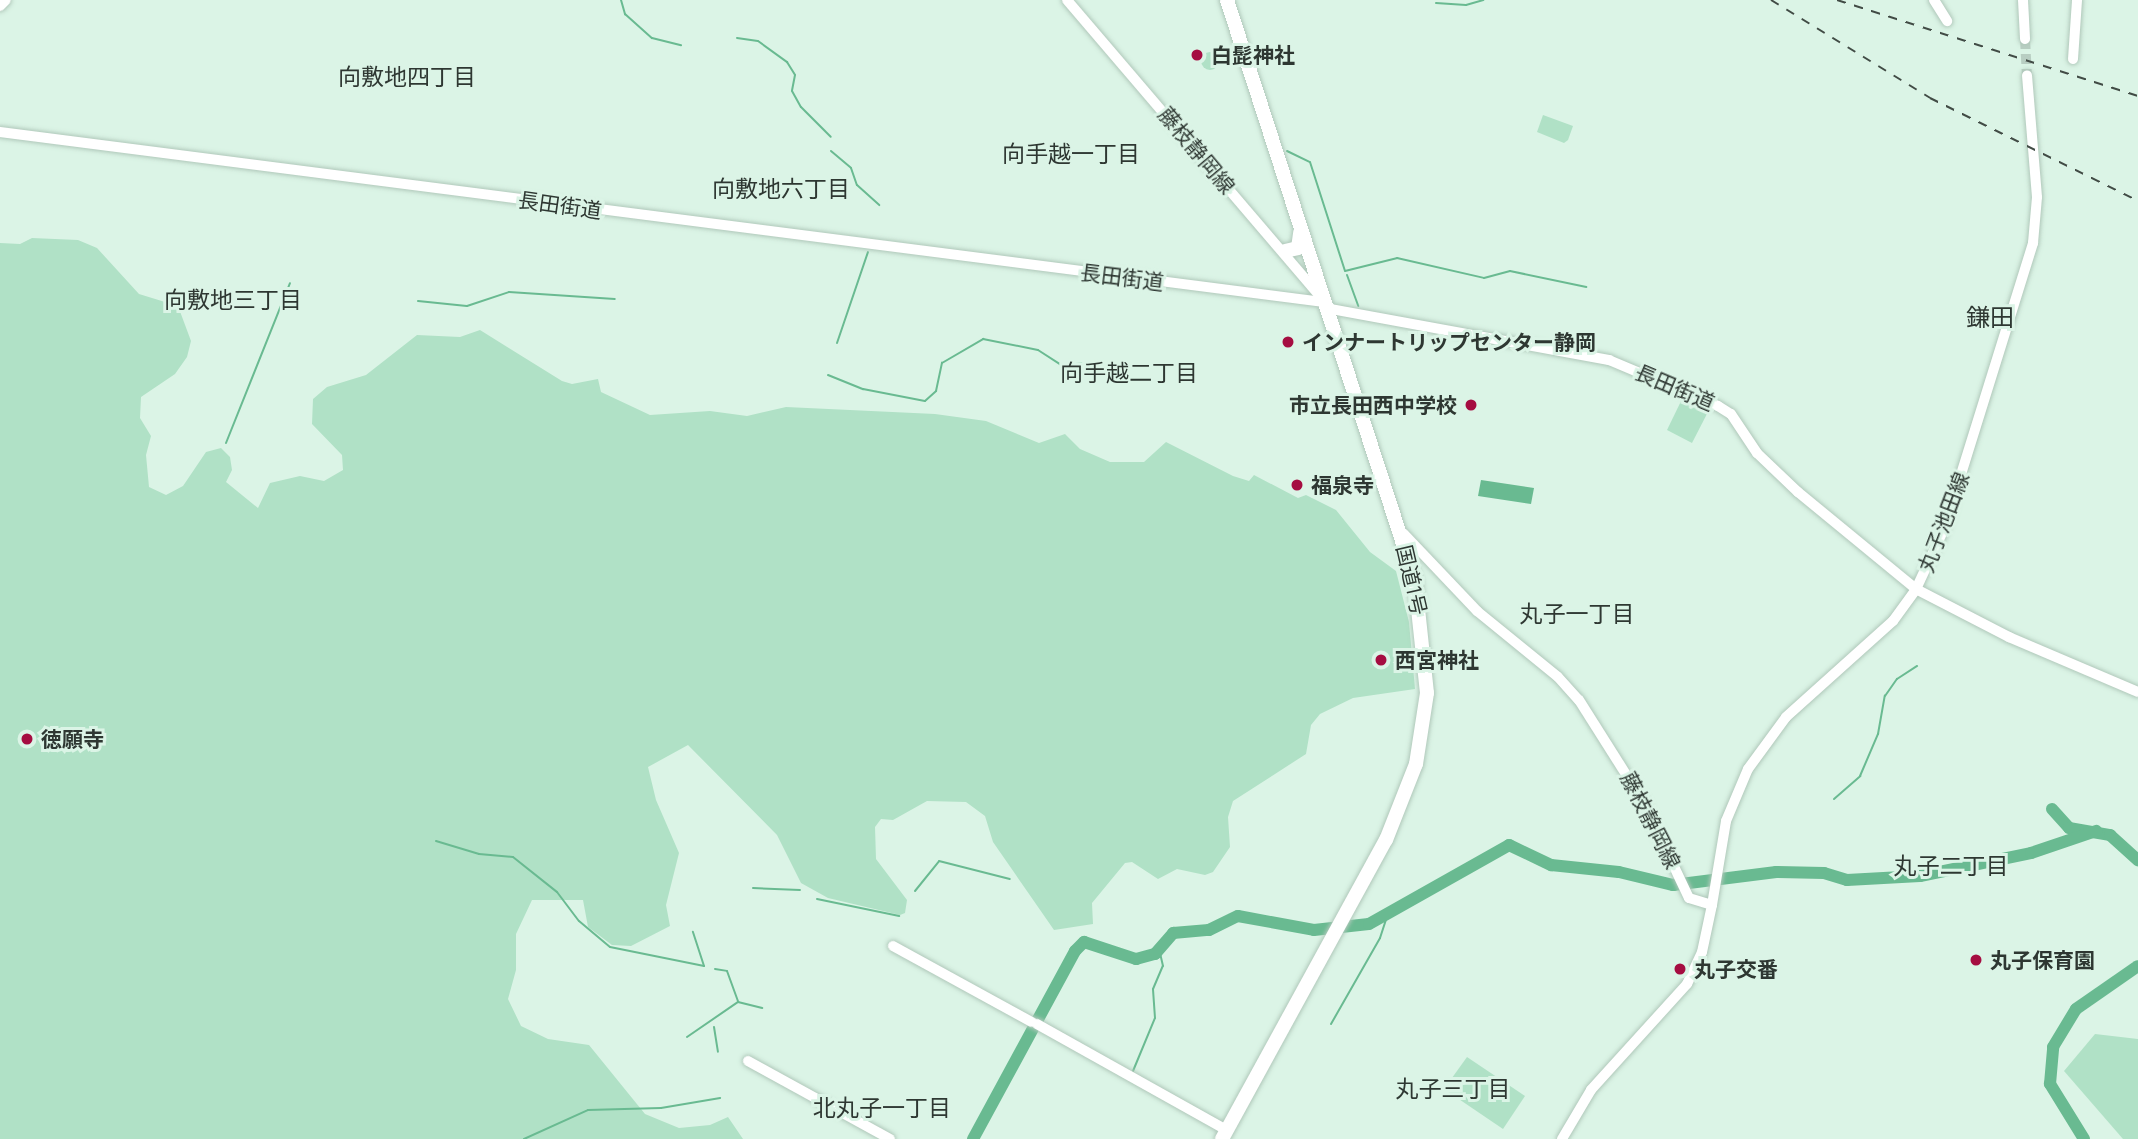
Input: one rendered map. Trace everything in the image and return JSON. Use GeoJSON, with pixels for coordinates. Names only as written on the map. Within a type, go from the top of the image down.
{"type":"FeatureCollection","features":[{"type":"Feature","properties":{"kind":"highway","name":"国道1号"},"geometry":{"type":"LineString","coordinates":[[1224,1135],[1339,927],[1403,804],[1421,740],[1426,668],[1415,581],[1300,233],[1227,0]]}},
{"type":"Feature","properties":{"kind":"highway"},"geometry":{"type":"LineString","coordinates":[[1285,251],[1298,248],[1300,233]]}},
{"type":"Feature","properties":{"kind":"main road"},"geometry":{"type":"LineString","coordinates":[[0,6],[6,0]]}},
{"type":"Feature","properties":{"kind":"main road","name":"藤枝静岡線"},"geometry":{"type":"LineString","coordinates":[[1067,0],[1285,251],[1324,302]]}},
{"type":"Feature","properties":{"kind":"main road"},"geometry":{"type":"LineString","coordinates":[[1934,0],[1947,21]]}},
{"type":"Feature","properties":{"kind":"main road"},"geometry":{"type":"LineString","coordinates":[[2023,0],[2025,39]]}},
{"type":"Feature","properties":{"kind":"main road"},"geometry":{"type":"LineString","coordinates":[[2073,60],[2077,0]]}},
{"type":"Feature","properties":{"kind":"main road","name":"丸子池田線"},"geometry":{"type":"LineString","coordinates":[[1712,905],[1732,800],[1760,749],[1803,701],[1879,636],[1916,589],[1944,529],[2033,243],[2037,197],[2027,75]]}},
{"type":"Feature","properties":{"kind":"main road","name":"長田街道"},"geometry":{"type":"LineString","coordinates":[[0,132],[1324,302],[1340,313],[1609,360],[1718,405],[1731,414],[1757,453],[1798,492],[1916,589],[2009,637],[2138,692]]}},
{"type":"Feature","properties":{"kind":"main road","name":"藤枝静岡線"},"geometry":{"type":"LineString","coordinates":[[1397,523],[1413,548],[1579,700],[1644,803],[1693,901],[1712,905]]}},
{"type":"Feature","properties":{"kind":"main road"},"geometry":{"type":"LineString","coordinates":[[1415,581],[1420,567],[1440,573]]}},
{"type":"Feature","properties":{"kind":"main road"},"geometry":{"type":"LineString","coordinates":[[1562,1139],[1591,1090],[1687,984],[1702,952],[1712,905]]}},
{"type":"Feature","properties":{"kind":"main road"},"geometry":{"type":"LineString","coordinates":[[893,946],[1035,1023],[1224,1135]]}},
{"type":"Feature","properties":{"kind":"main road"},"geometry":{"type":"LineString","coordinates":[[748,1061],[890,1139]]}},
{"type":"Feature","properties":{"kind":"shaded area"},"geometry":{"type":"Polygon","coordinates":[[[1210,52],[1216,55],[1219,61],[1216,67],[1210,70],[1204,67],[1201,61],[1204,55],[1210,52]]]}},
{"type":"Feature","properties":{"kind":"shaded area"},"geometry":{"type":"Polygon","coordinates":[[[1543,115],[1573,126],[1568,140],[1564,143],[1537,132],[1543,115]]]}},
{"type":"Feature","properties":{"kind":"shaded area"},"geometry":{"type":"Polygon","coordinates":[[[32,238],[78,240],[97,248],[139,294],[178,306],[191,341],[187,357],[175,374],[141,397],[140,418],[151,436],[146,455],[149,487],[166,495],[183,486],[206,452],[221,448],[230,457],[232,470],[226,482],[258,508],[270,483],[300,476],[324,481],[343,470],[342,455],[312,424],[313,399],[327,387],[366,375],[417,335],[460,337],[480,330],[562,381],[572,384],[598,379],[601,392],[650,415],[710,411],[747,416],[786,407],[935,414],[986,421],[1039,443],[1065,434],[1080,449],[1110,462],[1144,462],[1166,442],[1233,476],[1249,481],[1254,475],[1298,498],[1306,495],[1336,510],[1370,552],[1396,571],[1409,622],[1415,689],[1353,698],[1320,714],[1311,725],[1306,754],[1233,801],[1228,817],[1230,847],[1213,872],[1205,875],[1177,869],[1158,879],[1132,862],[1125,863],[1092,903],[1093,924],[1054,930],[993,842],[985,816],[966,802],[927,801],[893,820],[881,819],[875,827],[876,859],[907,900],[905,913],[900,915],[828,898],[801,883],[777,835],[688,745],[648,767],[656,800],[679,853],[666,905],[670,926],[631,946],[612,945],[588,927],[583,900],[532,900],[516,934],[516,970],[508,999],[521,1026],[548,1039],[589,1045],[645,1114],[679,1128],[710,1125],[728,1117],[743,1139],[0,1139],[0,243],[20,244],[32,238]]]}},
{"type":"Feature","properties":{"kind":"shaded area"},"geometry":{"type":"Polygon","coordinates":[[[1684,395],[1710,408],[1692,443],[1667,430],[1684,395]]]}},
{"type":"Feature","properties":{"kind":"shaded area"},"geometry":{"type":"Polygon","coordinates":[[[1481,480],[1534,488],[1531,504],[1478,496],[1481,480]]]}},
{"type":"Feature","properties":{"kind":"shaded area"},"geometry":{"type":"Polygon","coordinates":[[[2095,1034],[2138,1039],[2138,1139],[2123,1139],[2064,1071],[2095,1034]]]}},
{"type":"Feature","properties":{"kind":"shaded area"},"geometry":{"type":"Polygon","coordinates":[[[1467,1057],[1525,1096],[1503,1129],[1444,1089],[1467,1057]]]}},
{"type":"Feature","properties":{"kind":"waterway"},"geometry":{"type":"LineString","coordinates":[[621,0],[625,14],[652,38],[681,45]]}},
{"type":"Feature","properties":{"kind":"waterway"},"geometry":{"type":"LineString","coordinates":[[1436,3],[1466,5],[1483,0]]}},
{"type":"Feature","properties":{"kind":"waterway"},"geometry":{"type":"LineString","coordinates":[[737,38],[758,41],[787,62],[795,75],[792,91],[801,107],[831,137]]}},
{"type":"Feature","properties":{"kind":"waterway"},"geometry":{"type":"LineString","coordinates":[[831,151],[851,168],[857,185],[879,205]]}},
{"type":"Feature","properties":{"kind":"waterway"},"geometry":{"type":"LineString","coordinates":[[1287,151],[1310,162],[1345,271],[1397,258],[1484,278],[1510,271],[1586,287]]}},
{"type":"Feature","properties":{"kind":"waterway"},"geometry":{"type":"LineString","coordinates":[[837,343],[868,252]]}},
{"type":"Feature","properties":{"kind":"waterway"},"geometry":{"type":"LineString","coordinates":[[1347,275],[1358,306]]}},
{"type":"Feature","properties":{"kind":"waterway"},"geometry":{"type":"LineString","coordinates":[[226,443],[290,283]]}},
{"type":"Feature","properties":{"kind":"waterway"},"geometry":{"type":"LineString","coordinates":[[418,301],[467,306],[509,292],[615,299]]}},
{"type":"Feature","properties":{"kind":"waterway"},"geometry":{"type":"LineString","coordinates":[[828,375],[863,389],[925,401],[936,391],[942,363],[983,339],[1038,350],[1061,365],[1104,362]]}},
{"type":"Feature","properties":{"kind":"waterway"},"geometry":{"type":"LineString","coordinates":[[1834,799],[1860,776],[1878,734],[1885,696],[1897,679],[1917,666]]}},
{"type":"Feature","properties":{"kind":"waterway"},"geometry":{"type":"LineString","coordinates":[[2052,809],[2069,828],[2110,835],[2138,860]]}},
{"type":"Feature","properties":{"kind":"waterway"},"geometry":{"type":"LineString","coordinates":[[973,1139],[1075,951],[1084,942],[1136,959],[1155,954],[1173,933],[1209,930],[1238,916],[1314,930],[1369,924],[1509,845],[1551,865],[1619,872],[1673,885],[1776,872],[1824,873],[1847,880],[1920,876],[2031,853],[2096,831]]}},
{"type":"Feature","properties":{"kind":"waterway"},"geometry":{"type":"LineString","coordinates":[[436,841],[479,854],[513,857],[557,892],[579,921],[610,947],[704,966],[693,932]]}},
{"type":"Feature","properties":{"kind":"waterway"},"geometry":{"type":"LineString","coordinates":[[915,891],[939,861],[1010,879]]}},
{"type":"Feature","properties":{"kind":"waterway"},"geometry":{"type":"LineString","coordinates":[[753,888],[800,890]]}},
{"type":"Feature","properties":{"kind":"waterway"},"geometry":{"type":"LineString","coordinates":[[817,899],[899,916]]}},
{"type":"Feature","properties":{"kind":"waterway"},"geometry":{"type":"LineString","coordinates":[[1331,1024],[1380,938],[1387,917]]}},
{"type":"Feature","properties":{"kind":"waterway"},"geometry":{"type":"LineString","coordinates":[[1133,1071],[1155,1018],[1153,989],[1163,966],[1159,948]]}},
{"type":"Feature","properties":{"kind":"waterway"},"geometry":{"type":"LineString","coordinates":[[2084,1139],[2050,1084],[2053,1047],[2076,1009],[2138,966]]}},
{"type":"Feature","properties":{"kind":"waterway"},"geometry":{"type":"LineString","coordinates":[[715,969],[727,971],[738,1002],[762,1008]]}},
{"type":"Feature","properties":{"kind":"waterway"},"geometry":{"type":"LineString","coordinates":[[687,1037],[738,1002]]}},
{"type":"Feature","properties":{"kind":"waterway"},"geometry":{"type":"LineString","coordinates":[[714,1027],[718,1052]]}},
{"type":"Feature","properties":{"kind":"waterway"},"geometry":{"type":"LineString","coordinates":[[524,1139],[588,1110],[661,1108],[720,1098]]}},
{"type":"Feature","properties":{"kind":"tunnel"},"geometry":{"type":"LineString","coordinates":[[2025,39],[2027,75]]}},
{"type":"Feature","properties":{"kind":"railway"},"geometry":{"type":"LineString","coordinates":[[1771,0],[1930,98],[2138,201]]}},
{"type":"Feature","properties":{"kind":"railway"},"geometry":{"type":"LineString","coordinates":[[1837,0],[2138,96]]}},
{"type":"Feature","properties":{"kind":"place","name":"白髭神社"},"geometry":{"type":"Point","coordinates":[1197,55]}},
{"type":"Feature","properties":{"kind":"place","name":"インナートリップセンター静岡"},"geometry":{"type":"Point","coordinates":[1288,342]}},
{"type":"Feature","properties":{"kind":"place","name":"市立長田西中学校"},"geometry":{"type":"Point","coordinates":[1471,405]}},
{"type":"Feature","properties":{"kind":"place","name":"福泉寺"},"geometry":{"type":"Point","coordinates":[1297,485]}},
{"type":"Feature","properties":{"kind":"place","name":"西宮神社"},"geometry":{"type":"Point","coordinates":[1381,660]}},
{"type":"Feature","properties":{"kind":"place","name":"徳願寺"},"geometry":{"type":"Point","coordinates":[27,739]}},
{"type":"Feature","properties":{"kind":"place","name":"丸子保育園"},"geometry":{"type":"Point","coordinates":[1976,960]}},
{"type":"Feature","properties":{"kind":"place","name":"丸子交番"},"geometry":{"type":"Point","coordinates":[1680,969]}},
{"type":"Feature","properties":{"kind":"district","name":"向敷地四丁目"},"geometry":{"type":"Point","coordinates":[407,76]}},
{"type":"Feature","properties":{"kind":"district","name":"向手越一丁目"},"geometry":{"type":"Point","coordinates":[1071,153]}},
{"type":"Feature","properties":{"kind":"district","name":"向敷地六丁目"},"geometry":{"type":"Point","coordinates":[781,188]}},
{"type":"Feature","properties":{"kind":"district","name":"向敷地三丁目"},"geometry":{"type":"Point","coordinates":[233,299]}},
{"type":"Feature","properties":{"kind":"district","name":"鎌田"},"geometry":{"type":"Point","coordinates":[1990,317]}},
{"type":"Feature","properties":{"kind":"district","name":"向手越二丁目"},"geometry":{"type":"Point","coordinates":[1129,372]}},
{"type":"Feature","properties":{"kind":"district","name":"丸子一丁目"},"geometry":{"type":"Point","coordinates":[1577,613]}},
{"type":"Feature","properties":{"kind":"district","name":"丸子二丁目"},"geometry":{"type":"Point","coordinates":[1951,865]}},
{"type":"Feature","properties":{"kind":"district","name":"丸子三丁目"},"geometry":{"type":"Point","coordinates":[1453,1088]}},
{"type":"Feature","properties":{"kind":"district","name":"北丸子一丁目"},"geometry":{"type":"Point","coordinates":[882,1107]}}]}
